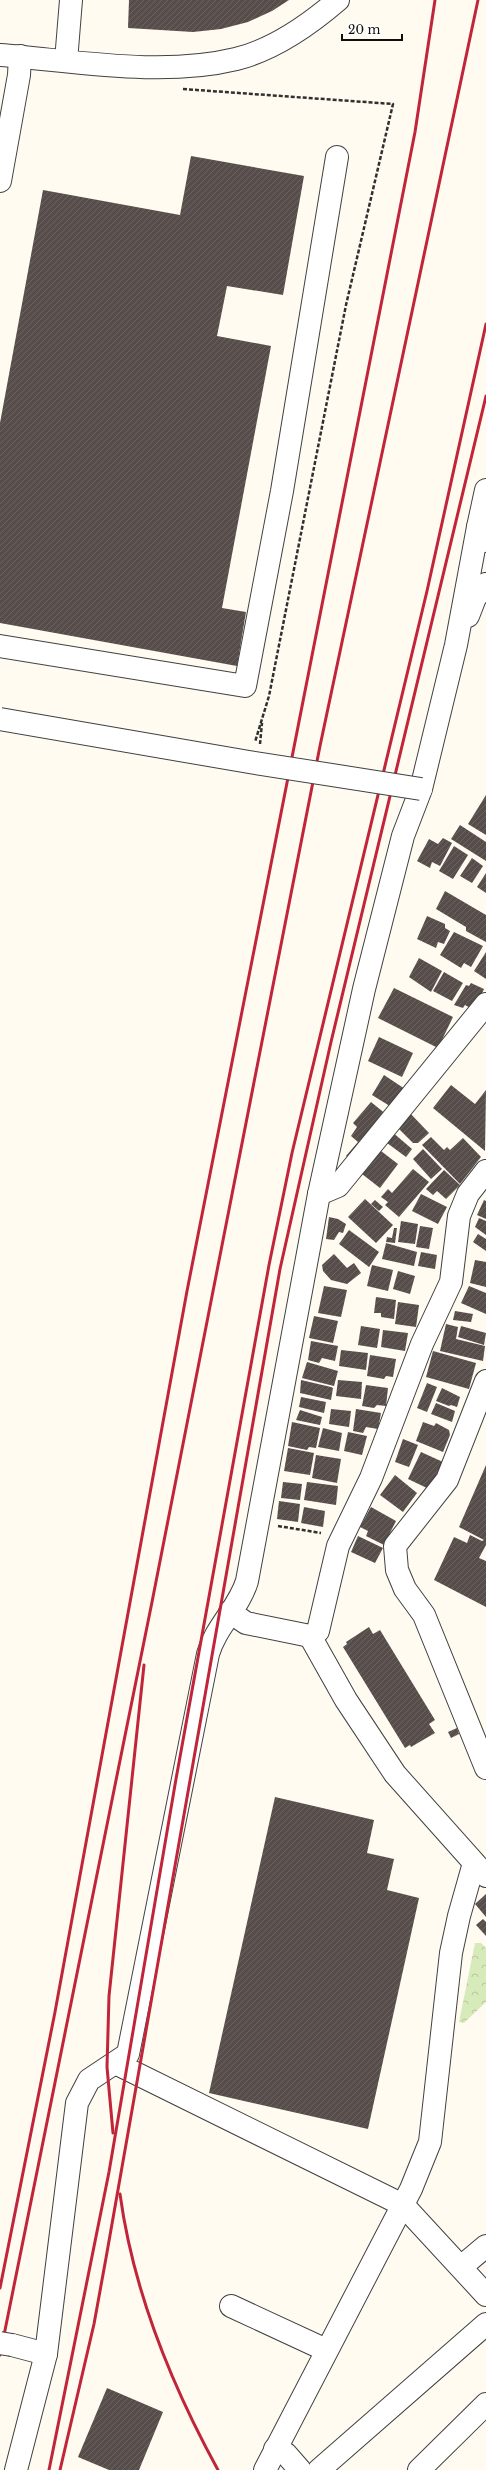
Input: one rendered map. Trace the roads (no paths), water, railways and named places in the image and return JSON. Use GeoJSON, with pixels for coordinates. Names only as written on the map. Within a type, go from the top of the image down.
{"type":"FeatureCollection","features":[{"type":"Feature","properties":{"kind":"street"},"geometry":{"type":"LineString","coordinates":[[66,61],[71,0]]}},
{"type":"Feature","properties":{"kind":"street"},"geometry":{"type":"LineString","coordinates":[[10,56],[171,67],[189,67],[237,59],[292,34],[320,15],[338,0]]}},
{"type":"Feature","properties":{"kind":"street"},"geometry":{"type":"LineString","coordinates":[[0,181],[19,75],[10,56]]}},
{"type":"Feature","properties":{"kind":"street"},"geometry":{"type":"LineString","coordinates":[[0,646],[246,686],[282,491],[337,157]]}},
{"type":"Feature","properties":{"kind":"street"},"geometry":{"type":"LineString","coordinates":[[16,2470],[46,2354],[77,2103],[89,2080],[128,2054],[208,1654],[212,1642],[248,1581],[320,1194],[364,989],[403,836],[421,789],[482,536],[486,490]]}},
{"type":"Feature","properties":{"kind":"street"},"geometry":{"type":"LineString","coordinates":[[456,645],[475,598],[486,584]]}},
{"type":"Feature","properties":{"kind":"street"},"geometry":{"type":"LineString","coordinates":[[0,719],[263,765],[421,789]]}},
{"type":"Feature","properties":{"kind":"street"},"geometry":{"type":"LineString","coordinates":[[320,1194],[338,1186],[486,1004]]}},
{"type":"Feature","properties":{"kind":"street"},"geometry":{"type":"LineString","coordinates":[[230,1612],[246,1623],[310,1636],[318,1631],[338,1546],[371,1478],[422,1344],[451,1282],[458,1216],[468,1194],[486,1171]]}},
{"type":"Feature","properties":{"kind":"street"},"geometry":{"type":"LineString","coordinates":[[486,1381],[447,1480],[395,1546],[397,1570],[405,1589],[424,1615],[486,1768]]}},
{"type":"Feature","properties":{"kind":"street"},"geometry":{"type":"LineString","coordinates":[[265,2470],[326,2350],[403,2205],[422,2165],[430,2142],[451,1953],[459,1916],[480,1869],[395,1774],[346,1700],[310,1636]]}},
{"type":"Feature","properties":{"kind":"street"},"geometry":{"type":"LineString","coordinates":[[115,2063],[403,2205],[486,2295]]}},
{"type":"Feature","properties":{"kind":"street"},"geometry":{"type":"LineString","coordinates":[[461,2267],[486,2246]]}},
{"type":"Feature","properties":{"kind":"street"},"geometry":{"type":"LineString","coordinates":[[231,2306],[326,2350]]}},
{"type":"Feature","properties":{"kind":"street"},"geometry":{"type":"LineString","coordinates":[[319,2470],[486,2324]]}},
{"type":"Feature","properties":{"kind":"street"},"geometry":{"type":"LineString","coordinates":[[6,2344],[46,2354]]}},
{"type":"Feature","properties":{"kind":"street"},"geometry":{"type":"LineString","coordinates":[[419,2470],[486,2404]]}},
{"type":"Feature","properties":{"kind":"street"},"geometry":{"type":"LineString","coordinates":[[276,2449],[286,2454],[300,2470]]}},
{"type":"Feature","properties":{"kind":"railway"},"geometry":{"type":"LineString","coordinates":[[0,2288],[55,2012],[187,1291],[415,132],[435,0]]}},
{"type":"Feature","properties":{"kind":"railway"},"geometry":{"type":"LineString","coordinates":[[0,2355],[152,1602],[320,746],[478,0]]}},
{"type":"Feature","properties":{"kind":"railway"},"geometry":{"type":"LineString","coordinates":[[49,2470],[109,2172],[176,1779],[269,1265],[292,1153],[427,591],[486,324]]}},
{"type":"Feature","properties":{"kind":"railway"},"geometry":{"type":"LineString","coordinates":[[60,2470],[94,2324],[280,1269],[331,1042],[486,396]]}},
{"type":"Feature","properties":{"kind":"railway"},"geometry":{"type":"LineString","coordinates":[[113,2133],[107,2067],[109,1996],[144,1665]]}},
{"type":"Feature","properties":{"kind":"railway"},"geometry":{"type":"LineString","coordinates":[[120,2194],[134,2266],[157,2336],[185,2405],[218,2470]]}}]}
